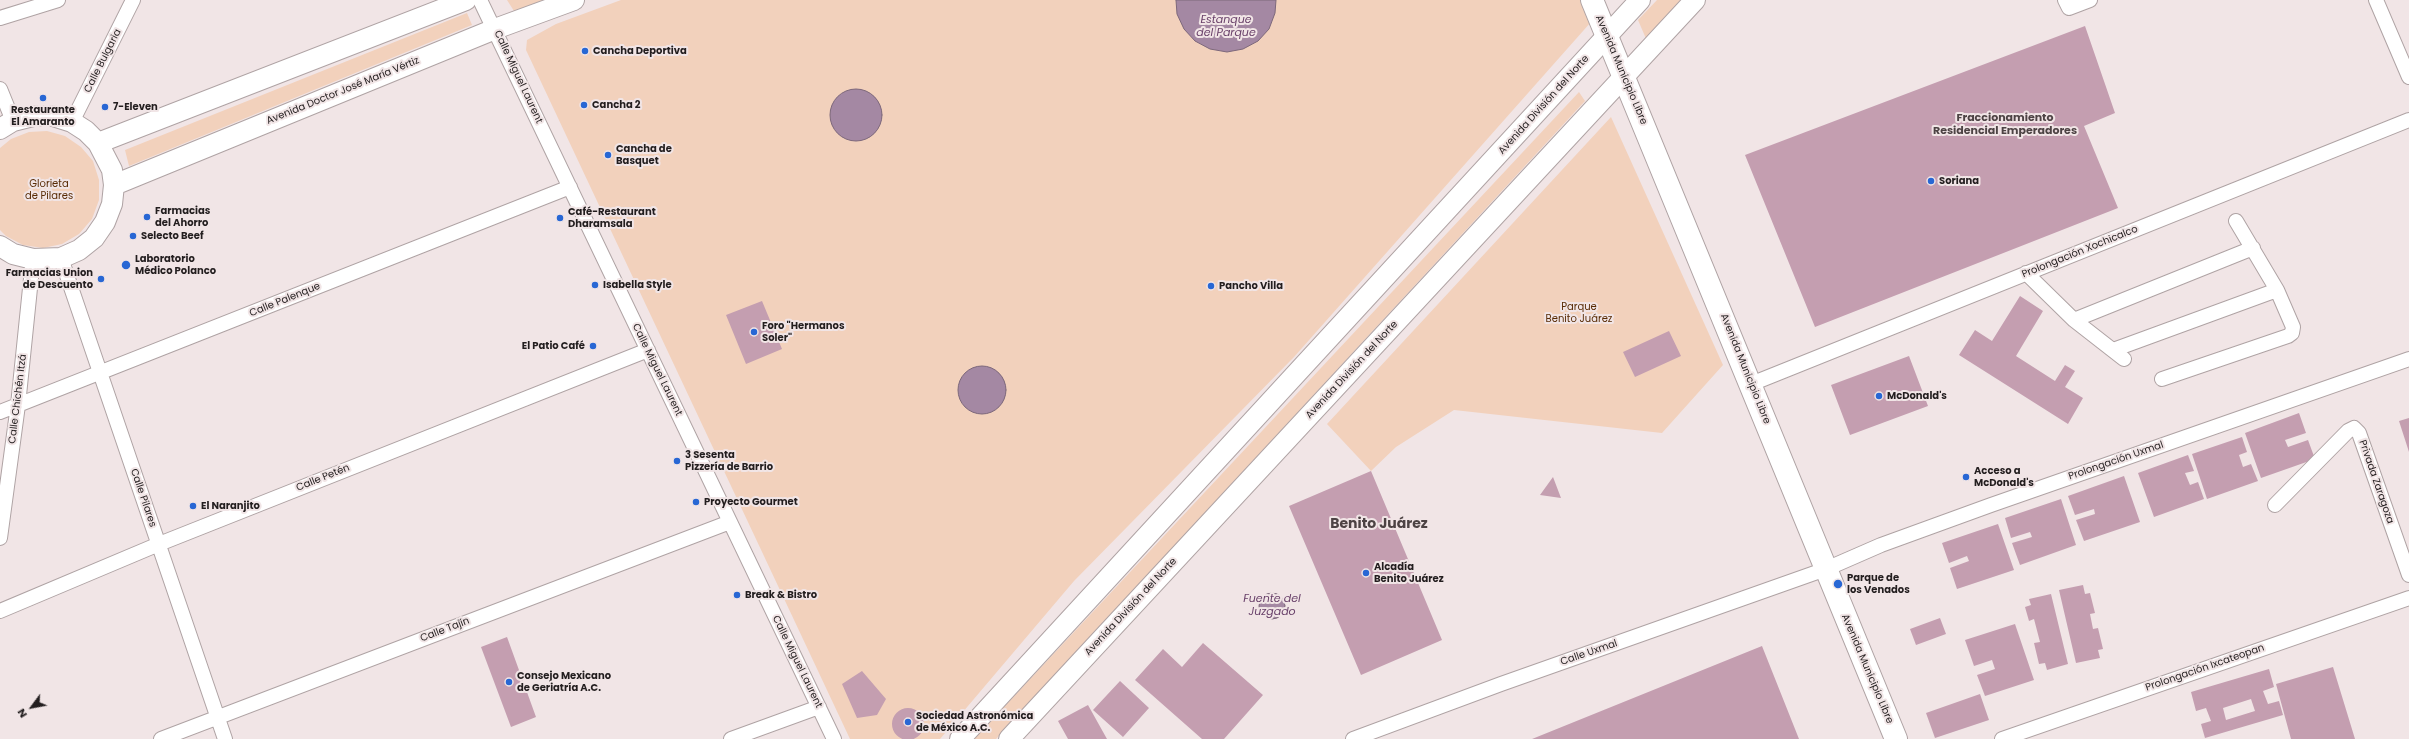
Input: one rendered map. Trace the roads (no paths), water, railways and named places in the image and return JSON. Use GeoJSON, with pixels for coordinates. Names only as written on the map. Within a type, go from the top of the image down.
{"type":"FeatureCollection","features":[{"type":"Feature","properties":{"kind":"main road"},"geometry":{"type":"LineString","coordinates":[[98,143],[466,0]]}},
{"type":"Feature","properties":{"kind":"main road","name":"Avenida Doctor José María Vértiz"},"geometry":{"type":"LineString","coordinates":[[114,185],[495,29],[574,0]]}},
{"type":"Feature","properties":{"kind":"main road","name":"Avenida Municipio Libre"},"geometry":{"type":"LineString","coordinates":[[1592,0],[1896,739]]}},
{"type":"Feature","properties":{"kind":"main road","name":"Avenida División del Norte"},"geometry":{"type":"LineString","coordinates":[[960,739],[1640,0]]}},
{"type":"Feature","properties":{"kind":"main road","name":"Avenida División del Norte"},"geometry":{"type":"LineString","coordinates":[[1009,739],[1695,0]]}},
{"type":"Feature","properties":{"kind":"main road"},"geometry":{"type":"LineString","coordinates":[[0,246],[13,254],[33,259],[61,258],[79,250],[94,238],[105,222],[112,204],[114,185],[112,170],[98,143],[86,131],[72,122],[53,116],[33,116],[7,125]]}},
{"type":"Feature","properties":{"kind":"street"},"geometry":{"type":"LineString","coordinates":[[0,18],[58,0]]}},
{"type":"Feature","properties":{"kind":"street","name":"Calle Bulgaria"},"geometry":{"type":"LineString","coordinates":[[72,122],[133,0]]}},
{"type":"Feature","properties":{"kind":"street","name":"Calle Miguel Laurent"},"geometry":{"type":"LineString","coordinates":[[480,0],[834,739]]}},
{"type":"Feature","properties":{"kind":"street"},"geometry":{"type":"LineString","coordinates":[[2067,4],[2090,0]]}},
{"type":"Feature","properties":{"kind":"street"},"geometry":{"type":"LineString","coordinates":[[2376,0],[2409,77]]}},
{"type":"Feature","properties":{"kind":"street"},"geometry":{"type":"LineString","coordinates":[[0,89],[7,125]]}},
{"type":"Feature","properties":{"kind":"street","name":"Prolongación Xochicalco"},"geometry":{"type":"LineString","coordinates":[[1751,384],[2409,120]]}},
{"type":"Feature","properties":{"kind":"street","name":"Calle Palenque"},"geometry":{"type":"LineString","coordinates":[[0,412],[570,187]]}},
{"type":"Feature","properties":{"kind":"street"},"geometry":{"type":"LineString","coordinates":[[2162,379],[2288,336],[2292,333],[2293,327],[2278,290],[2236,221]]}},
{"type":"Feature","properties":{"kind":"street"},"geometry":{"type":"LineString","coordinates":[[2074,320],[2253,248]]}},
{"type":"Feature","properties":{"kind":"street","name":"Calle Pilares"},"geometry":{"type":"LineString","coordinates":[[61,258],[225,739]]}},
{"type":"Feature","properties":{"kind":"street","name":"Calle Chichén Itzá"},"geometry":{"type":"LineString","coordinates":[[0,538],[18,406],[33,259]]}},
{"type":"Feature","properties":{"kind":"street"},"geometry":{"type":"LineString","coordinates":[[2026,274],[2074,320],[2119,355],[2278,290]]}},
{"type":"Feature","properties":{"kind":"street","name":"Calle Petén"},"geometry":{"type":"LineString","coordinates":[[0,611],[159,544],[648,350]]}},
{"type":"Feature","properties":{"kind":"street","name":"Prolongación Uxmal"},"geometry":{"type":"LineString","coordinates":[[1826,570],[1881,545],[1991,505],[2409,359]]}},
{"type":"Feature","properties":{"kind":"street","name":"Privada Zaragoza"},"geometry":{"type":"LineString","coordinates":[[2274,505],[2348,431],[2354,428],[2359,434],[2409,575]]}},
{"type":"Feature","properties":{"kind":"street","name":"Calle Tajín"},"geometry":{"type":"LineString","coordinates":[[161,739],[730,522]]}},
{"type":"Feature","properties":{"kind":"street","name":"Calle Uxmal"},"geometry":{"type":"LineString","coordinates":[[1353,739],[1501,684],[1826,570]]}},
{"type":"Feature","properties":{"kind":"street","name":"Prolongación Ixcateopan"},"geometry":{"type":"LineString","coordinates":[[2002,739],[2409,598]]}},
{"type":"Feature","properties":{"kind":"street"},"geometry":{"type":"LineString","coordinates":[[731,739],[819,707]]}},
{"type":"Feature","properties":{"kind":"water","name":"Estanque del Parque"},"geometry":{"type":"Polygon","coordinates":[[[1176,0],[1276,0],[1275,13],[1269,29],[1258,41],[1243,49],[1227,52],[1210,49],[1195,41],[1184,29],[1177,14],[1176,0]]]}},
{"type":"Feature","properties":{"kind":"water"},"geometry":{"type":"Polygon","coordinates":[[[851,89],[861,89],[871,93],[878,100],[882,110],[882,120],[878,130],[871,137],[861,141],[851,141],[841,137],[834,130],[830,120],[830,110],[834,100],[841,93],[851,89]]]}},
{"type":"Feature","properties":{"kind":"water"},"geometry":{"type":"Polygon","coordinates":[[[982,366],[991,368],[999,373],[1004,381],[1006,390],[1004,399],[999,407],[991,412],[982,414],[973,412],[965,407],[960,399],[958,390],[960,381],[965,373],[973,368],[982,366]]]}},
{"type":"Feature","properties":{"kind":"water","name":"Fuente del Juzgado"},"geometry":{"type":"Polygon","coordinates":[[[1272,593],[1281,597],[1285,606],[1281,615],[1272,619],[1263,615],[1259,606],[1263,597],[1272,593]]]}},
{"type":"Feature","properties":{"kind":"place","name":"Cancha Deportiva"},"geometry":{"type":"Point","coordinates":[585,51]}},
{"type":"Feature","properties":{"kind":"place","name":"Restaurante El Amaranto"},"geometry":{"type":"Point","coordinates":[43,98]}},
{"type":"Feature","properties":{"kind":"place","name":"Cancha 2"},"geometry":{"type":"Point","coordinates":[584,105]}},
{"type":"Feature","properties":{"kind":"place","name":"7-Eleven"},"geometry":{"type":"Point","coordinates":[105,107]}},
{"type":"Feature","properties":{"kind":"place","name":"Cancha de Basquet"},"geometry":{"type":"Point","coordinates":[608,155]}},
{"type":"Feature","properties":{"kind":"place","name":"Soriana"},"geometry":{"type":"Point","coordinates":[1931,181]}},
{"type":"Feature","properties":{"kind":"place","name":"Farmacias del Ahorro"},"geometry":{"type":"Point","coordinates":[147,217]}},
{"type":"Feature","properties":{"kind":"place","name":"Café-Restaurant Dharamsala"},"geometry":{"type":"Point","coordinates":[560,218]}},
{"type":"Feature","properties":{"kind":"place","name":"Selecto Beef"},"geometry":{"type":"Point","coordinates":[133,236]}},
{"type":"Feature","properties":{"kind":"place","name":"Laboratorio Médico Polanco"},"geometry":{"type":"Point","coordinates":[126,265]}},
{"type":"Feature","properties":{"kind":"place","name":"Farmacias Union de Descuento"},"geometry":{"type":"Point","coordinates":[101,279]}},
{"type":"Feature","properties":{"kind":"place","name":"Isabella Style"},"geometry":{"type":"Point","coordinates":[595,285]}},
{"type":"Feature","properties":{"kind":"place","name":"Pancho Villa"},"geometry":{"type":"Point","coordinates":[1211,286]}},
{"type":"Feature","properties":{"kind":"place","name":"Foro \"Hermanos Soler\""},"geometry":{"type":"Point","coordinates":[754,332]}},
{"type":"Feature","properties":{"kind":"place","name":"El Patio Café"},"geometry":{"type":"Point","coordinates":[593,346]}},
{"type":"Feature","properties":{"kind":"place","name":"McDonald's"},"geometry":{"type":"Point","coordinates":[1879,396]}},
{"type":"Feature","properties":{"kind":"place","name":"3 Sesenta Pizzería de Barrio"},"geometry":{"type":"Point","coordinates":[677,461]}},
{"type":"Feature","properties":{"kind":"place","name":"Acceso a McDonald's"},"geometry":{"type":"Point","coordinates":[1966,477]}},
{"type":"Feature","properties":{"kind":"place","name":"Proyecto Gourmet"},"geometry":{"type":"Point","coordinates":[696,502]}},
{"type":"Feature","properties":{"kind":"place","name":"El Naranjito"},"geometry":{"type":"Point","coordinates":[193,506]}},
{"type":"Feature","properties":{"kind":"place","name":"Alcadía Benito Juárez"},"geometry":{"type":"Point","coordinates":[1366,573]}},
{"type":"Feature","properties":{"kind":"place","name":"Parque de los Venados"},"geometry":{"type":"Point","coordinates":[1838,584]}},
{"type":"Feature","properties":{"kind":"place","name":"Break & Bistro"},"geometry":{"type":"Point","coordinates":[737,595]}},
{"type":"Feature","properties":{"kind":"place","name":"Consejo Mexicano de Geriatría A.C."},"geometry":{"type":"Point","coordinates":[509,682]}},
{"type":"Feature","properties":{"kind":"place","name":"Sociedad Astronómica de México A.C."},"geometry":{"type":"Point","coordinates":[908,722]}},
{"type":"Feature","properties":{"kind":"district","name":"Fraccionamiento Residencial Emperadores"},"geometry":{"type":"Point","coordinates":[2005,124]}},
{"type":"Feature","properties":{"kind":"district","name":"Benito Juárez"},"geometry":{"type":"Point","coordinates":[1379,524]}},
{"type":"Feature","properties":{"kind":"park label","name":"Glorieta de Pilares"},"geometry":{"type":"Point","coordinates":[49,190]}},
{"type":"Feature","properties":{"kind":"park label","name":"Parque Benito Juárez"},"geometry":{"type":"Point","coordinates":[1579,312]}}]}
